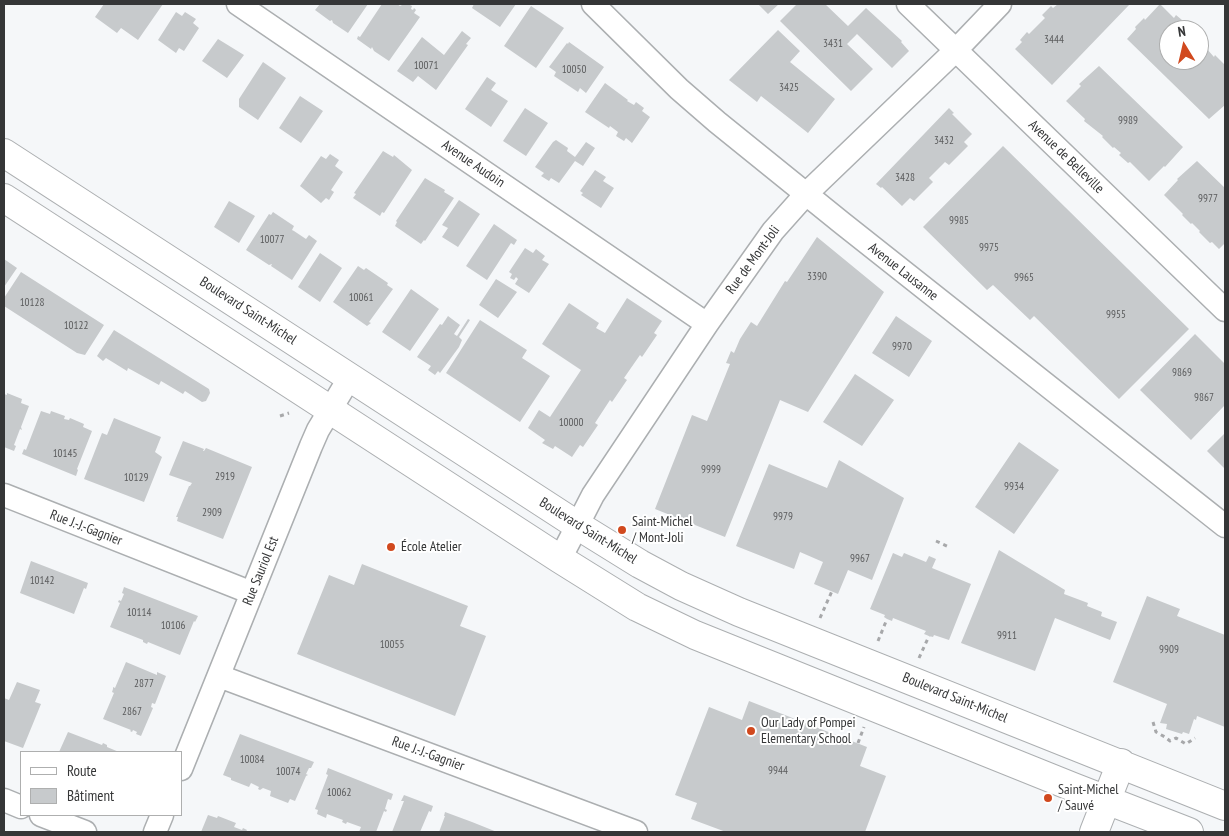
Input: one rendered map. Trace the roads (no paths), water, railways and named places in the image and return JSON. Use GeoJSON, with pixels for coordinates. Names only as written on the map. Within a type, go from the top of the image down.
{"type":"FeatureCollection","features":[{"type":"Feature","properties":{"kind":"main road","name":"Boulevard Saint-Michel"},"geometry":{"type":"LineString","coordinates":[[4,153],[640,564],[701,596],[1225,806]]}},
{"type":"Feature","properties":{"kind":"main road"},"geometry":{"type":"LineString","coordinates":[[4,198],[637,607],[695,635],[1189,832]]}},
{"type":"Feature","properties":{"kind":"main road"},"geometry":{"type":"LineString","coordinates":[[1094,832],[1121,764]]}},
{"type":"Feature","properties":{"kind":"street","name":"Avenue Audoin"},"geometry":{"type":"LineString","coordinates":[[238,4],[707,324]]}},
{"type":"Feature","properties":{"kind":"street","name":"Avenue Lausanne"},"geometry":{"type":"LineString","coordinates":[[593,4],[679,89],[806,194],[1225,526]]}},
{"type":"Feature","properties":{"kind":"street","name":"Avenue de Belleville"},"geometry":{"type":"LineString","coordinates":[[908,4],[1225,310]]}},
{"type":"Feature","properties":{"kind":"street","name":"Rue de Mont-Joli"},"geometry":{"type":"LineString","coordinates":[[560,559],[593,495],[707,324],[773,231],[806,194],[956,50],[1000,4]]}},
{"type":"Feature","properties":{"kind":"street","name":"Rue Sauriol Est"},"geometry":{"type":"LineString","coordinates":[[182,767],[310,446],[350,377]]}},
{"type":"Feature","properties":{"kind":"street","name":"Rue J.-J.-Gagnier"},"geometry":{"type":"LineString","coordinates":[[4,495],[252,593]]}},
{"type":"Feature","properties":{"kind":"street","name":"Rue J.-J.-Gagnier"},"geometry":{"type":"LineString","coordinates":[[219,676],[636,832]]}},
{"type":"Feature","properties":{"kind":"street"},"geometry":{"type":"LineString","coordinates":[[4,800],[20,807]]}},
{"type":"Feature","properties":{"kind":"street"},"geometry":{"type":"LineString","coordinates":[[44,816],[85,832]]}},
{"type":"Feature","properties":{"kind":"street"},"geometry":{"type":"LineString","coordinates":[[155,832],[162,816]]}},
{"type":"Feature","properties":{"kind":"place","name":"Saint-Michel / Mont-Joli"},"geometry":{"type":"Point","coordinates":[622,530]}},
{"type":"Feature","properties":{"kind":"place","name":"École Atelier"},"geometry":{"type":"Point","coordinates":[391,547]}},
{"type":"Feature","properties":{"kind":"place","name":"Our Lady of Pompei Elementary School"},"geometry":{"type":"Point","coordinates":[751,731]}},
{"type":"Feature","properties":{"kind":"place","name":"Saint-Michel / Sauvé"},"geometry":{"type":"Point","coordinates":[1048,798]}}]}
